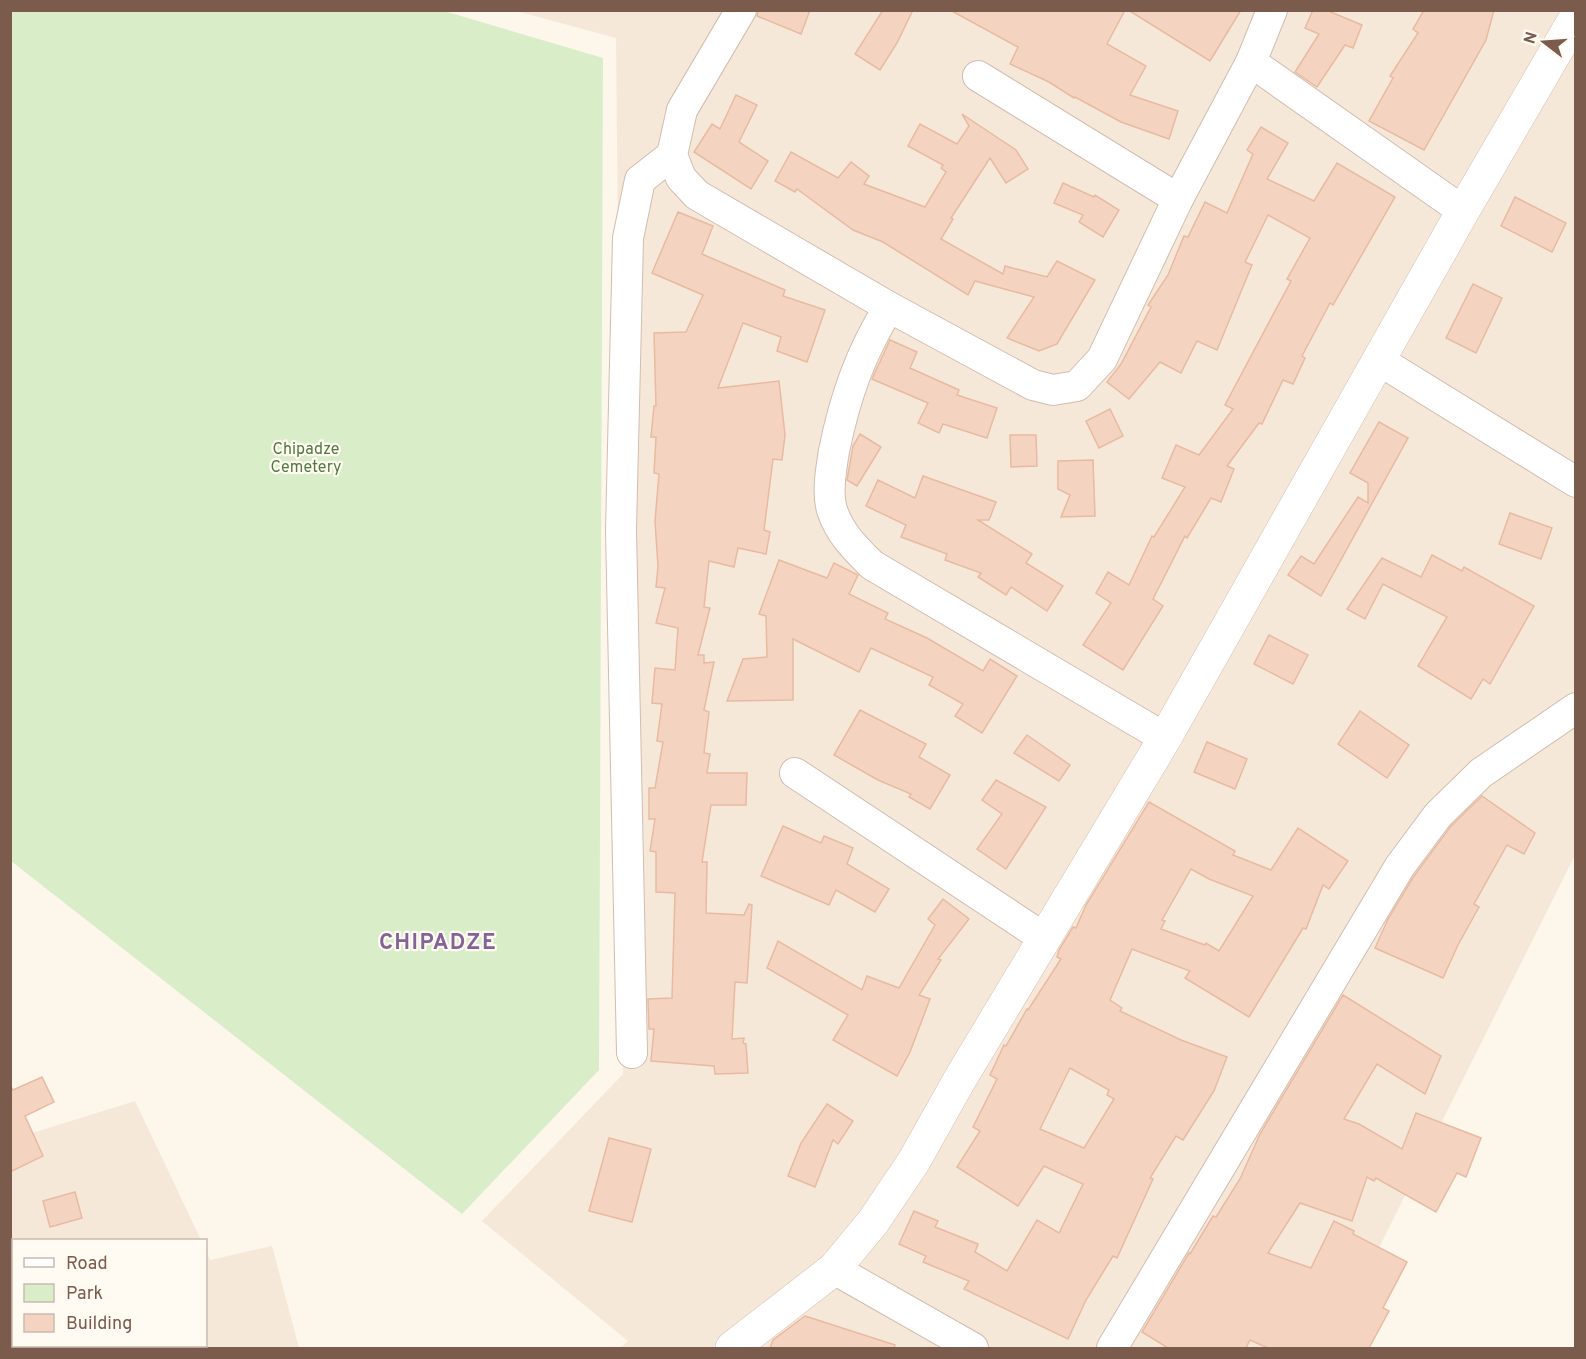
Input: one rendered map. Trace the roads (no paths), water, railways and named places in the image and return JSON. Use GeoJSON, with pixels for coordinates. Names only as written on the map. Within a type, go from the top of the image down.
{"type":"FeatureCollection","features":[{"type":"Feature","properties":{"kind":"street"},"geometry":{"type":"LineString","coordinates":[[741,10],[682,110],[672,155],[681,178],[698,195],[889,307],[1033,386],[1053,390],[1077,386],[1102,359],[1178,199],[1251,62],[1272,10]]}},
{"type":"Feature","properties":{"kind":"street"},"geometry":{"type":"LineString","coordinates":[[732,1348],[834,1269],[873,1222],[914,1161],[960,1079],[1165,738],[1575,17]]}},
{"type":"Feature","properties":{"kind":"street"},"geometry":{"type":"LineString","coordinates":[[1251,62],[1463,211]]}},
{"type":"Feature","properties":{"kind":"street"},"geometry":{"type":"LineString","coordinates":[[978,76],[1178,199]]}},
{"type":"Feature","properties":{"kind":"street"},"geometry":{"type":"LineString","coordinates":[[632,1053],[621,530],[628,237],[640,180],[672,155]]}},
{"type":"Feature","properties":{"kind":"street"},"geometry":{"type":"LineString","coordinates":[[889,307],[873,333],[854,374],[841,416],[830,472],[831,509],[845,538],[872,564],[1165,738]]}},
{"type":"Feature","properties":{"kind":"street"},"geometry":{"type":"LineString","coordinates":[[1380,361],[1575,482]]}},
{"type":"Feature","properties":{"kind":"street"},"geometry":{"type":"LineString","coordinates":[[1112,1348],[1400,866],[1438,815],[1481,773],[1575,708]]}},
{"type":"Feature","properties":{"kind":"street"},"geometry":{"type":"LineString","coordinates":[[795,773],[1044,938]]}},
{"type":"Feature","properties":{"kind":"street"},"geometry":{"type":"LineString","coordinates":[[834,1269],[973,1348]]}},
{"type":"Feature","properties":{"kind":"district","name":"CHIPADZE"},"geometry":{"type":"Point","coordinates":[438,943]}},
{"type":"Feature","properties":{"kind":"park label","name":"Chipadze Cemetery"},"geometry":{"type":"Point","coordinates":[306,459]}}]}
